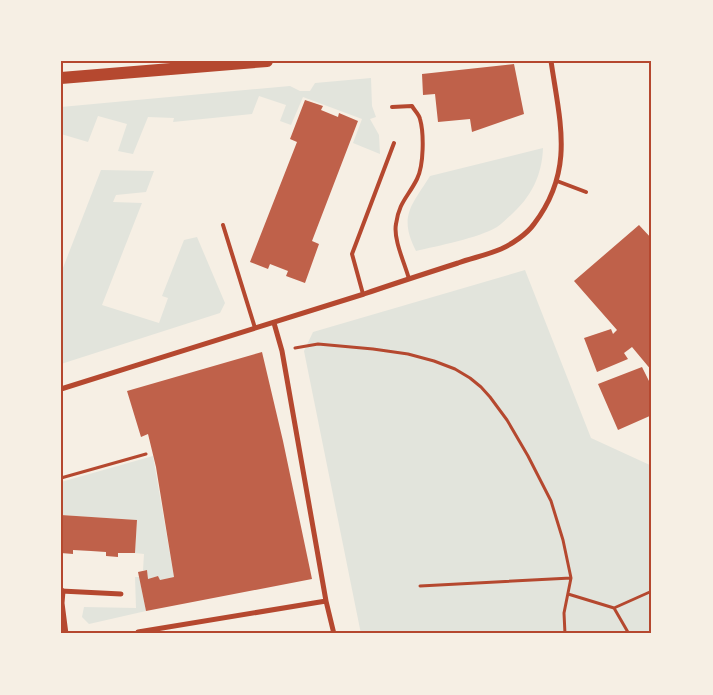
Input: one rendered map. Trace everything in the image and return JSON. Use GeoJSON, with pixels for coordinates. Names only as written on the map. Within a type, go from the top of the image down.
{"type":"FeatureCollection","features":[{"type":"Feature","properties":{"kind":"main road"},"geometry":{"type":"LineString","coordinates":[[61,78],[267,61]]}},
{"type":"Feature","properties":{"kind":"street"},"geometry":{"type":"LineString","coordinates":[[61,389],[255,328],[274,324],[501,248],[519,238],[533,226],[552,197],[562,157],[561,129],[551,61]]}},
{"type":"Feature","properties":{"kind":"street"},"geometry":{"type":"LineString","coordinates":[[274,324],[282,351],[326,601],[334,634]]}},
{"type":"Feature","properties":{"kind":"street"},"geometry":{"type":"LineString","coordinates":[[66,634],[62,591],[121,594]]}},
{"type":"Feature","properties":{"kind":"street"},"geometry":{"type":"LineString","coordinates":[[138,632],[326,601]]}},
{"type":"Feature","properties":{"kind":"lane"},"geometry":{"type":"LineString","coordinates":[[392,107],[412,106],[420,118],[422,164],[417,179],[401,204],[395,226],[397,240],[409,279]]}},
{"type":"Feature","properties":{"kind":"lane"},"geometry":{"type":"LineString","coordinates":[[363,294],[352,254],[394,144]]}},
{"type":"Feature","properties":{"kind":"lane"},"geometry":{"type":"LineString","coordinates":[[557,181],[586,192]]}},
{"type":"Feature","properties":{"kind":"lane"},"geometry":{"type":"LineString","coordinates":[[224,225],[255,328]]}},
{"type":"Feature","properties":{"kind":"path"},"geometry":{"type":"LineString","coordinates":[[282,351],[318,344],[408,354],[434,361],[470,378],[490,397],[507,420],[551,500],[563,540],[570,578],[564,613],[565,634]]}},
{"type":"Feature","properties":{"kind":"path"},"geometry":{"type":"LineString","coordinates":[[61,478],[146,454]]}},
{"type":"Feature","properties":{"kind":"path"},"geometry":{"type":"LineString","coordinates":[[420,586],[570,578]]}},
{"type":"Feature","properties":{"kind":"path"},"geometry":{"type":"LineString","coordinates":[[568,594],[614,608],[652,591]]}},
{"type":"Feature","properties":{"kind":"path"},"geometry":{"type":"LineString","coordinates":[[614,608],[629,634]]}},
{"type":"Feature","properties":{"kind":"shaded area"},"geometry":{"type":"Polygon","coordinates":[[[371,78],[372,106],[376,117],[370,119],[379,135],[380,154],[353,143],[362,119],[303,97],[291,125],[280,121],[286,105],[259,96],[252,114],[173,122],[174,118],[148,117],[133,154],[118,151],[127,124],[98,116],[88,142],[61,134],[61,107],[290,86],[300,91],[310,91],[315,83],[371,78]]]}},
{"type":"Feature","properties":{"kind":"shaded area"},"geometry":{"type":"Polygon","coordinates":[[[543,148],[538,177],[530,193],[501,224],[489,231],[469,238],[416,251],[408,229],[408,220],[413,203],[430,176],[543,148]]]}},
{"type":"Feature","properties":{"kind":"shaded area"},"geometry":{"type":"Polygon","coordinates":[[[101,170],[154,171],[146,192],[116,195],[113,202],[142,203],[102,305],[159,323],[168,298],[162,296],[184,240],[197,237],[225,303],[220,313],[61,364],[61,273],[101,170]]]}},
{"type":"Feature","properties":{"kind":"shaded area"},"geometry":{"type":"Polygon","coordinates":[[[525,270],[591,438],[652,466],[652,634],[361,634],[304,351],[313,332],[525,270]]]}},
{"type":"Feature","properties":{"kind":"shaded area"},"geometry":{"type":"Polygon","coordinates":[[[153,456],[174,577],[160,580],[158,576],[148,579],[147,570],[143,570],[144,554],[135,553],[137,520],[61,515],[61,482],[153,456]]]}},
{"type":"Feature","properties":{"kind":"shaded area"},"geometry":{"type":"Polygon","coordinates":[[[135,577],[139,577],[146,611],[89,624],[82,617],[84,607],[136,608],[135,577]]]}},
{"type":"Feature","properties":{"kind":"building"},"geometry":{"type":"Polygon","coordinates":[[[514,64],[524,114],[472,132],[470,119],[438,122],[435,94],[423,95],[422,74],[514,64]]]}},
{"type":"Feature","properties":{"kind":"building"},"geometry":{"type":"Polygon","coordinates":[[[305,100],[323,106],[321,110],[338,117],[339,113],[358,121],[312,241],[319,244],[305,283],[286,276],[288,271],[270,264],[268,269],[250,262],[297,142],[290,139],[305,100]]]}},
{"type":"Feature","properties":{"kind":"building"},"geometry":{"type":"Polygon","coordinates":[[[639,225],[652,239],[652,371],[632,347],[624,353],[628,359],[597,372],[584,338],[611,329],[613,334],[617,330],[574,281],[639,225]]]}},
{"type":"Feature","properties":{"kind":"building"},"geometry":{"type":"Polygon","coordinates":[[[262,352],[312,579],[146,611],[138,572],[147,570],[148,579],[158,576],[160,580],[174,577],[156,467],[148,434],[141,437],[127,391],[262,352]]]}},
{"type":"Feature","properties":{"kind":"building"},"geometry":{"type":"Polygon","coordinates":[[[642,367],[649,381],[652,379],[652,415],[618,430],[598,384],[642,367]]]}},
{"type":"Feature","properties":{"kind":"building"},"geometry":{"type":"Polygon","coordinates":[[[61,515],[137,520],[135,553],[118,553],[118,557],[106,556],[106,552],[73,550],[73,554],[61,553],[61,515]]]}}]}
